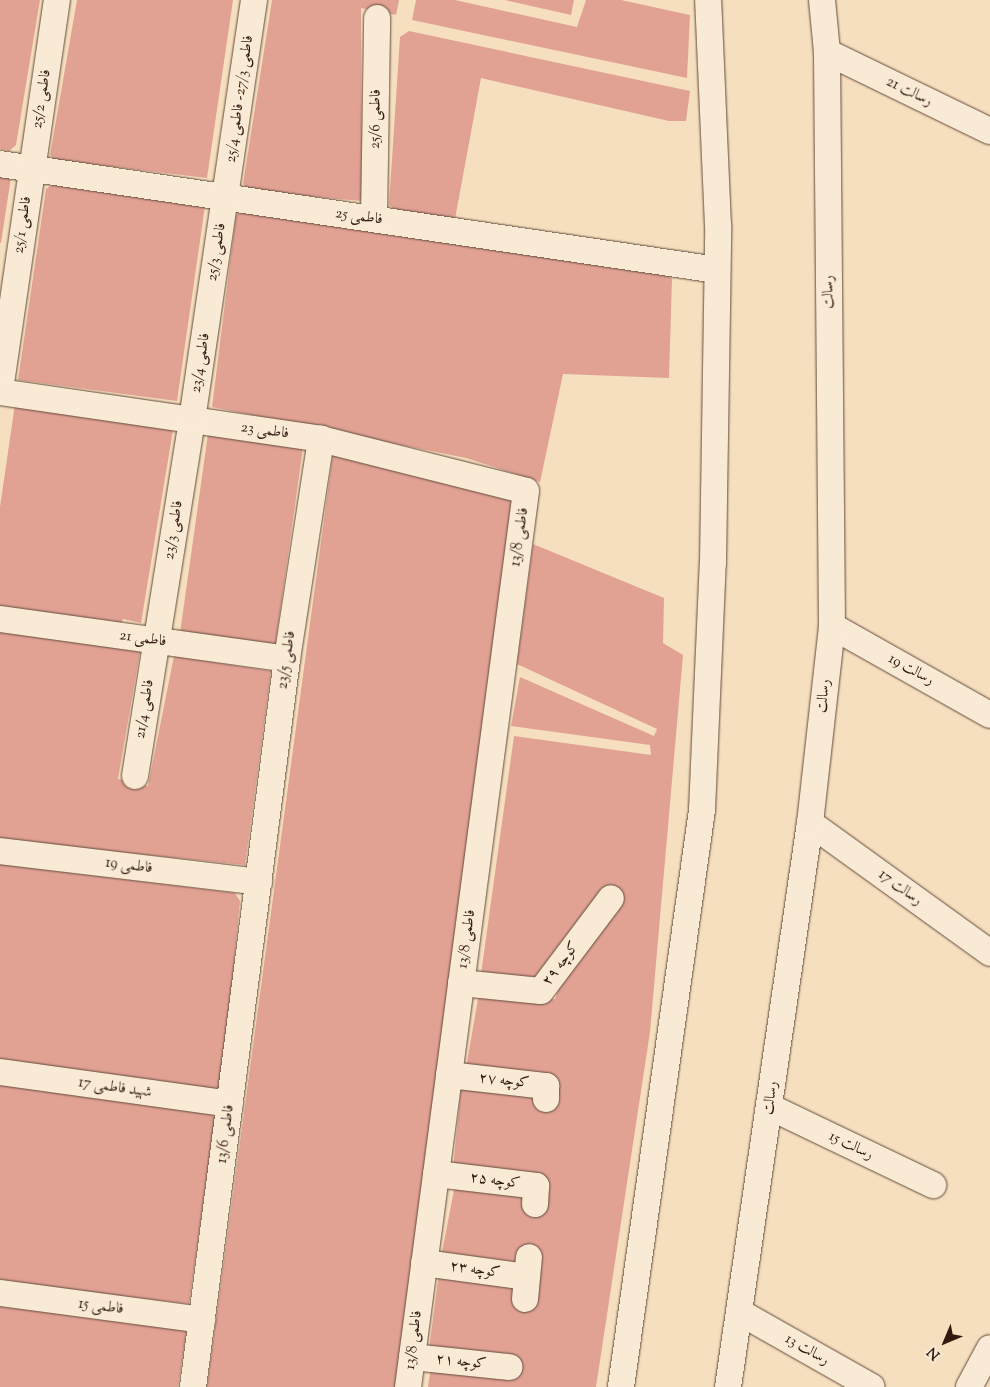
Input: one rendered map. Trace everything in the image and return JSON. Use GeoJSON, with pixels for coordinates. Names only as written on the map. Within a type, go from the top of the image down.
{"type":"FeatureCollection","features":[{"type":"Feature","properties":{"kind":"street","name":"فاطمی 25/2"},"geometry":{"type":"LineString","coordinates":[[31,169],[57,0]]}},
{"type":"Feature","properties":{"kind":"street","name":"فاطمی 27/3- فاطمی 25/4"},"geometry":{"type":"LineString","coordinates":[[226,198],[254,0]]}},
{"type":"Feature","properties":{"kind":"street"},"geometry":{"type":"LineString","coordinates":[[621,1387],[702,810],[712,563],[717,270],[708,0]]}},
{"type":"Feature","properties":{"kind":"street","name":"رسالت"},"geometry":{"type":"LineString","coordinates":[[728,1387],[741,1313],[810,823],[832,626],[827,52],[822,0]]}},
{"type":"Feature","properties":{"kind":"street","name":"فاطمی 25/6"},"geometry":{"type":"LineString","coordinates":[[374,219],[377,18]]}},
{"type":"Feature","properties":{"kind":"street","name":"رسالت 21"},"geometry":{"type":"LineString","coordinates":[[827,52],[990,131]]}},
{"type":"Feature","properties":{"kind":"street","name":"فاطمی 25"},"geometry":{"type":"LineString","coordinates":[[0,164],[717,270]]}},
{"type":"Feature","properties":{"kind":"street","name":"فاطمی 25/1"},"geometry":{"type":"LineString","coordinates":[[0,391],[31,169]]}},
{"type":"Feature","properties":{"kind":"street","name":"فاطمی 25/3"},"geometry":{"type":"LineString","coordinates":[[209,306],[226,198]]}},
{"type":"Feature","properties":{"kind":"street","name":"فاطمی 23/4"},"geometry":{"type":"LineString","coordinates":[[192,420],[209,306]]}},
{"type":"Feature","properties":{"kind":"street","name":"فاطمی 23"},"geometry":{"type":"LineString","coordinates":[[0,391],[321,439],[526,491]]}},
{"type":"Feature","properties":{"kind":"street","name":"فاطمی 23/3"},"geometry":{"type":"LineString","coordinates":[[156,641],[192,420]]}},
{"type":"Feature","properties":{"kind":"street","name":"فاطمی 23/5"},"geometry":{"type":"LineString","coordinates":[[259,882],[287,659],[321,439]]}},
{"type":"Feature","properties":{"kind":"street","name":"فاطمی 13/8"},"geometry":{"type":"LineString","coordinates":[[408,1387],[526,491]]}},
{"type":"Feature","properties":{"kind":"street","name":"فاطمی 21"},"geometry":{"type":"LineString","coordinates":[[0,619],[287,659]]}},
{"type":"Feature","properties":{"kind":"street","name":"رسالت 19"},"geometry":{"type":"LineString","coordinates":[[832,626],[990,715]]}},
{"type":"Feature","properties":{"kind":"street","name":"فاطمی 21/4"},"geometry":{"type":"LineString","coordinates":[[135,776],[156,641]]}},
{"type":"Feature","properties":{"kind":"street","name":"رسالت 17"},"geometry":{"type":"LineString","coordinates":[[810,823],[990,953]]}},
{"type":"Feature","properties":{"kind":"street","name":"فاطمی 19"},"geometry":{"type":"LineString","coordinates":[[0,851],[259,882]]}},
{"type":"Feature","properties":{"kind":"street","name":"فاطمی 13/6"},"geometry":{"type":"LineString","coordinates":[[194,1387],[259,882]]}},
{"type":"Feature","properties":{"kind":"street","name":"کوچه ۲۹"},"geometry":{"type":"LineString","coordinates":[[461,983],[541,991],[611,898]]}},
{"type":"Feature","properties":{"kind":"street","name":"شهید فاطمی 17"},"geometry":{"type":"LineString","coordinates":[[0,1072],[230,1104]]}},
{"type":"Feature","properties":{"kind":"street","name":"کوچه ۲۷"},"geometry":{"type":"LineString","coordinates":[[449,1075],[546,1086],[546,1099]]}},
{"type":"Feature","properties":{"kind":"street","name":"رسالت 15"},"geometry":{"type":"LineString","coordinates":[[770,1107],[933,1185]]}},
{"type":"Feature","properties":{"kind":"street","name":"کوچه ۲۵"},"geometry":{"type":"LineString","coordinates":[[436,1174],[536,1186],[535,1204]]}},
{"type":"Feature","properties":{"kind":"street","name":"کوچه ۲۳"},"geometry":{"type":"LineString","coordinates":[[424,1263],[527,1277]]}},
{"type":"Feature","properties":{"kind":"street","name":"فاطمی 15"},"geometry":{"type":"LineString","coordinates":[[0,1294],[202,1320]]}},
{"type":"Feature","properties":{"kind":"street","name":"رسالت 13"},"geometry":{"type":"LineString","coordinates":[[741,1313],[872,1387]]}},
{"type":"Feature","properties":{"kind":"street"},"geometry":{"type":"LineString","coordinates":[[969,1387],[990,1348]]}},
{"type":"Feature","properties":{"kind":"street","name":"کوچه ۲۱"},"geometry":{"type":"LineString","coordinates":[[412,1357],[510,1367]]}},
{"type":"Feature","properties":{"kind":"building"},"geometry":{"type":"Polygon","coordinates":[[[0,0],[40,0],[16,145],[9,151],[0,149],[0,0]]]}},
{"type":"Feature","properties":{"kind":"building"},"geometry":{"type":"Polygon","coordinates":[[[77,0],[233,0],[207,178],[55,160],[50,155],[77,0]]]}},
{"type":"Feature","properties":{"kind":"building"},"geometry":{"type":"Polygon","coordinates":[[[272,0],[399,0],[396,15],[361,8],[362,201],[249,191],[243,184],[272,0]]]}},
{"type":"Feature","properties":{"kind":"building"},"geometry":{"type":"Polygon","coordinates":[[[416,0],[455,0],[577,27],[586,0],[621,0],[690,15],[687,78],[412,20],[416,0]]]}},
{"type":"Feature","properties":{"kind":"building"},"geometry":{"type":"Polygon","coordinates":[[[505,0],[574,0],[571,15],[505,0]]]}},
{"type":"Feature","properties":{"kind":"building"},"geometry":{"type":"Polygon","coordinates":[[[409,31],[690,91],[686,121],[669,121],[481,78],[455,219],[397,212],[389,205],[400,37],[409,31]]]}},
{"type":"Feature","properties":{"kind":"building"},"geometry":{"type":"Polygon","coordinates":[[[0,175],[11,177],[1,243],[0,243],[0,175]]]}},
{"type":"Feature","properties":{"kind":"building"},"geometry":{"type":"Polygon","coordinates":[[[55,183],[205,206],[177,401],[18,380],[46,189],[55,183]]]}},
{"type":"Feature","properties":{"kind":"building"},"geometry":{"type":"Polygon","coordinates":[[[243,211],[668,275],[672,279],[669,378],[563,374],[540,482],[466,458],[212,407],[236,215],[243,211]]]}},
{"type":"Feature","properties":{"kind":"building"},"geometry":{"type":"Polygon","coordinates":[[[15,404],[173,430],[141,623],[123,619],[120,626],[0,608],[0,507],[15,404]]]}},
{"type":"Feature","properties":{"kind":"building"},"geometry":{"type":"Polygon","coordinates":[[[208,434],[303,447],[275,647],[180,634],[208,434]]]}},
{"type":"Feature","properties":{"kind":"building"},"geometry":{"type":"Polygon","coordinates":[[[333,453],[511,494],[516,504],[397,1387],[207,1387],[333,453]]]}},
{"type":"Feature","properties":{"kind":"building"},"geometry":{"type":"Polygon","coordinates":[[[533,544],[664,598],[663,643],[683,655],[650,1032],[596,1387],[428,1387],[431,1367],[514,1377],[515,1359],[429,1349],[439,1273],[522,1281],[520,1302],[527,1302],[533,1255],[524,1253],[523,1263],[442,1252],[455,1185],[532,1194],[531,1208],[539,1208],[539,1177],[453,1169],[461,1088],[542,1092],[542,1102],[549,1104],[550,1079],[466,1068],[479,993],[555,999],[562,979],[584,942],[615,901],[604,892],[534,978],[481,974],[514,736],[651,755],[650,745],[511,726],[520,677],[654,736],[657,729],[517,664],[533,544]]]}},
{"type":"Feature","properties":{"kind":"building"},"geometry":{"type":"Polygon","coordinates":[[[0,630],[140,652],[118,779],[148,786],[174,656],[271,671],[245,865],[0,840],[0,630]]]}},
{"type":"Feature","properties":{"kind":"building"},"geometry":{"type":"Polygon","coordinates":[[[0,864],[235,893],[240,901],[222,1087],[215,1093],[0,1065],[0,864]]]}},
{"type":"Feature","properties":{"kind":"building"},"geometry":{"type":"Polygon","coordinates":[[[0,1084],[211,1112],[215,1119],[189,1304],[0,1282],[0,1084]]]}},
{"type":"Feature","properties":{"kind":"building"},"geometry":{"type":"Polygon","coordinates":[[[0,1304],[187,1327],[178,1387],[0,1387],[0,1304]]]}}]}
